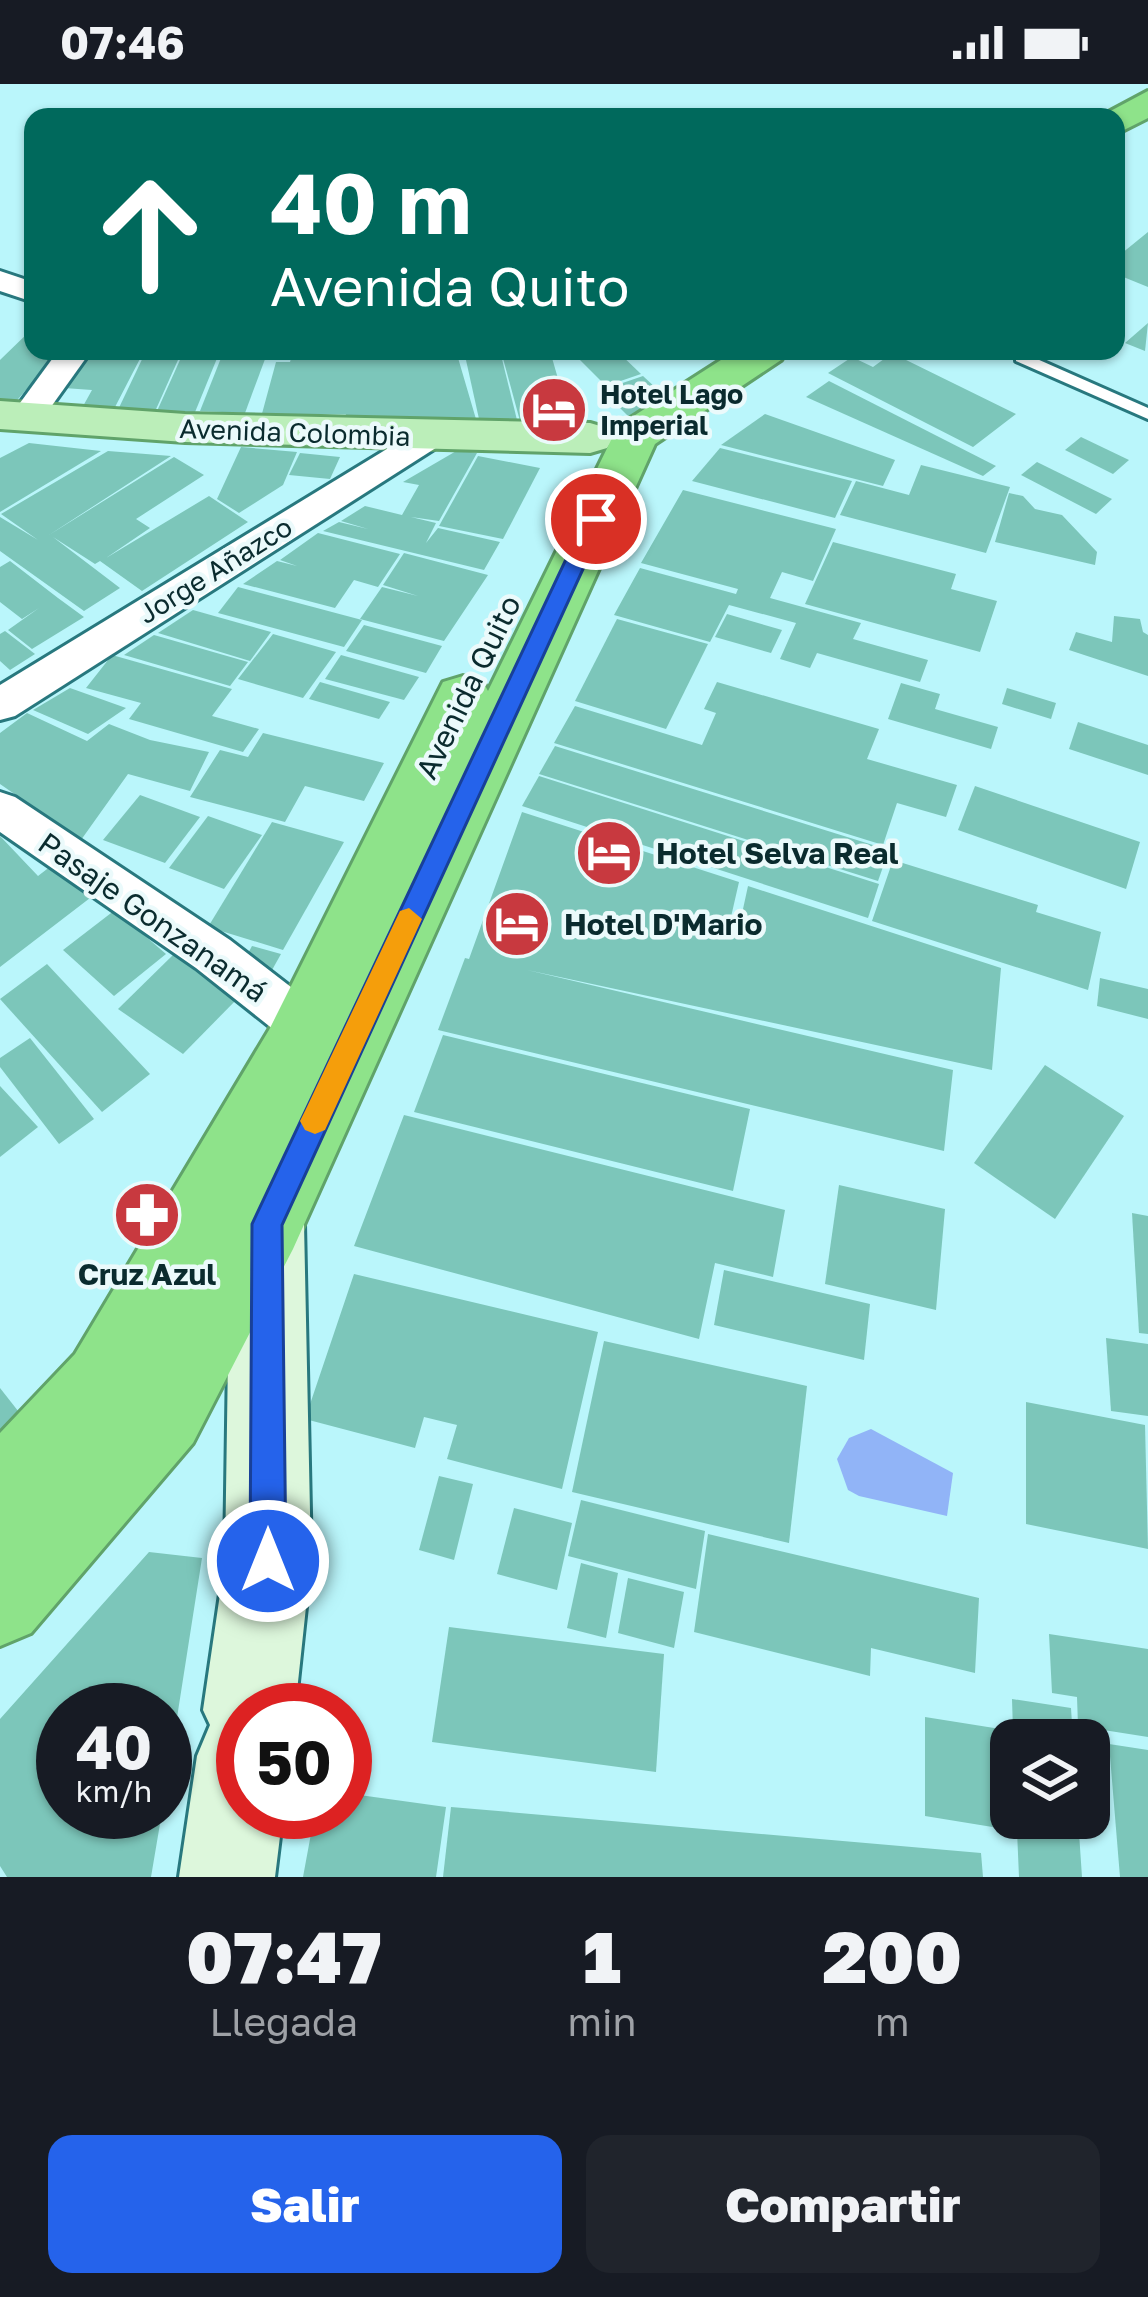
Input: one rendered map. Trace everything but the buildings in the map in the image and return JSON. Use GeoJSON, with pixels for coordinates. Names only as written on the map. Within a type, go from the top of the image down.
{"type":"FeatureCollection","features":[{"type":"Feature","properties":{"kind":"highway"},"geometry":{"type":"LineString","coordinates":[[612,437],[749,360]]}},
{"type":"Feature","properties":{"kind":"highway","name":"Avenida Quito"},"geometry":{"type":"LineString","coordinates":[[0,1494],[103,1382],[305,1025],[612,437]]}},
{"type":"Feature","properties":{"kind":"highway","name":"Avenida Quito"},"geometry":{"type":"LineString","coordinates":[[0,1602],[164,1414],[267,1224],[612,437]]}},
{"type":"Feature","properties":{"kind":"main road","name":"Avenida Colombia"},"geometry":{"type":"LineString","coordinates":[[13,416],[430,437],[612,437]]}},
{"type":"Feature","properties":{"kind":"main road"},"geometry":{"type":"LineString","coordinates":[[252,1683],[268,1561],[267,1224]]}},
{"type":"Feature","properties":{"kind":"main road"},"geometry":{"type":"LineString","coordinates":[[227,1877],[232,1839]]}},
{"type":"Feature","properties":{"kind":"street"},"geometry":{"type":"LineString","coordinates":[[13,416],[66,360]]}},
{"type":"Feature","properties":{"kind":"street","name":"Jorge Añazco"},"geometry":{"type":"LineString","coordinates":[[0,705],[430,437]]}},
{"type":"Feature","properties":{"kind":"street","name":"Pasaje Gonzanamá"},"geometry":{"type":"LineString","coordinates":[[0,809],[213,954],[305,1025]]}},
{"type":"Feature","properties":{"kind":"lane"},"geometry":{"type":"LineString","coordinates":[[1026,360],[1148,414]]}},
{"type":"Feature","properties":{"kind":"water"},"geometry":{"type":"Polygon","coordinates":[[[871,1429],[953,1473],[947,1516],[848,1490],[837,1459],[849,1438],[871,1429]]]}},
{"type":"Feature","properties":{"kind":"slow traffic"},"geometry":{"type":"LineString","coordinates":[[315,1121],[409,919]]}},
{"type":"Feature","properties":{"kind":"place","name":"Hotel Lago Imperial"},"geometry":{"type":"Point","coordinates":[554,410]}},
{"type":"Feature","properties":{"kind":"place","name":"Hotel Selva Real"},"geometry":{"type":"Point","coordinates":[609,853]}},
{"type":"Feature","properties":{"kind":"place","name":"Hotel D'Mario"},"geometry":{"type":"Point","coordinates":[517,924]}},
{"type":"Feature","properties":{"kind":"place","name":"Cruz Azul"},"geometry":{"type":"Point","coordinates":[147,1215]}},
{"type":"Feature","properties":{"kind":"route"},"geometry":{"type":"LineString","coordinates":[[268,1561],[267,1224],[596,519]]}}]}
